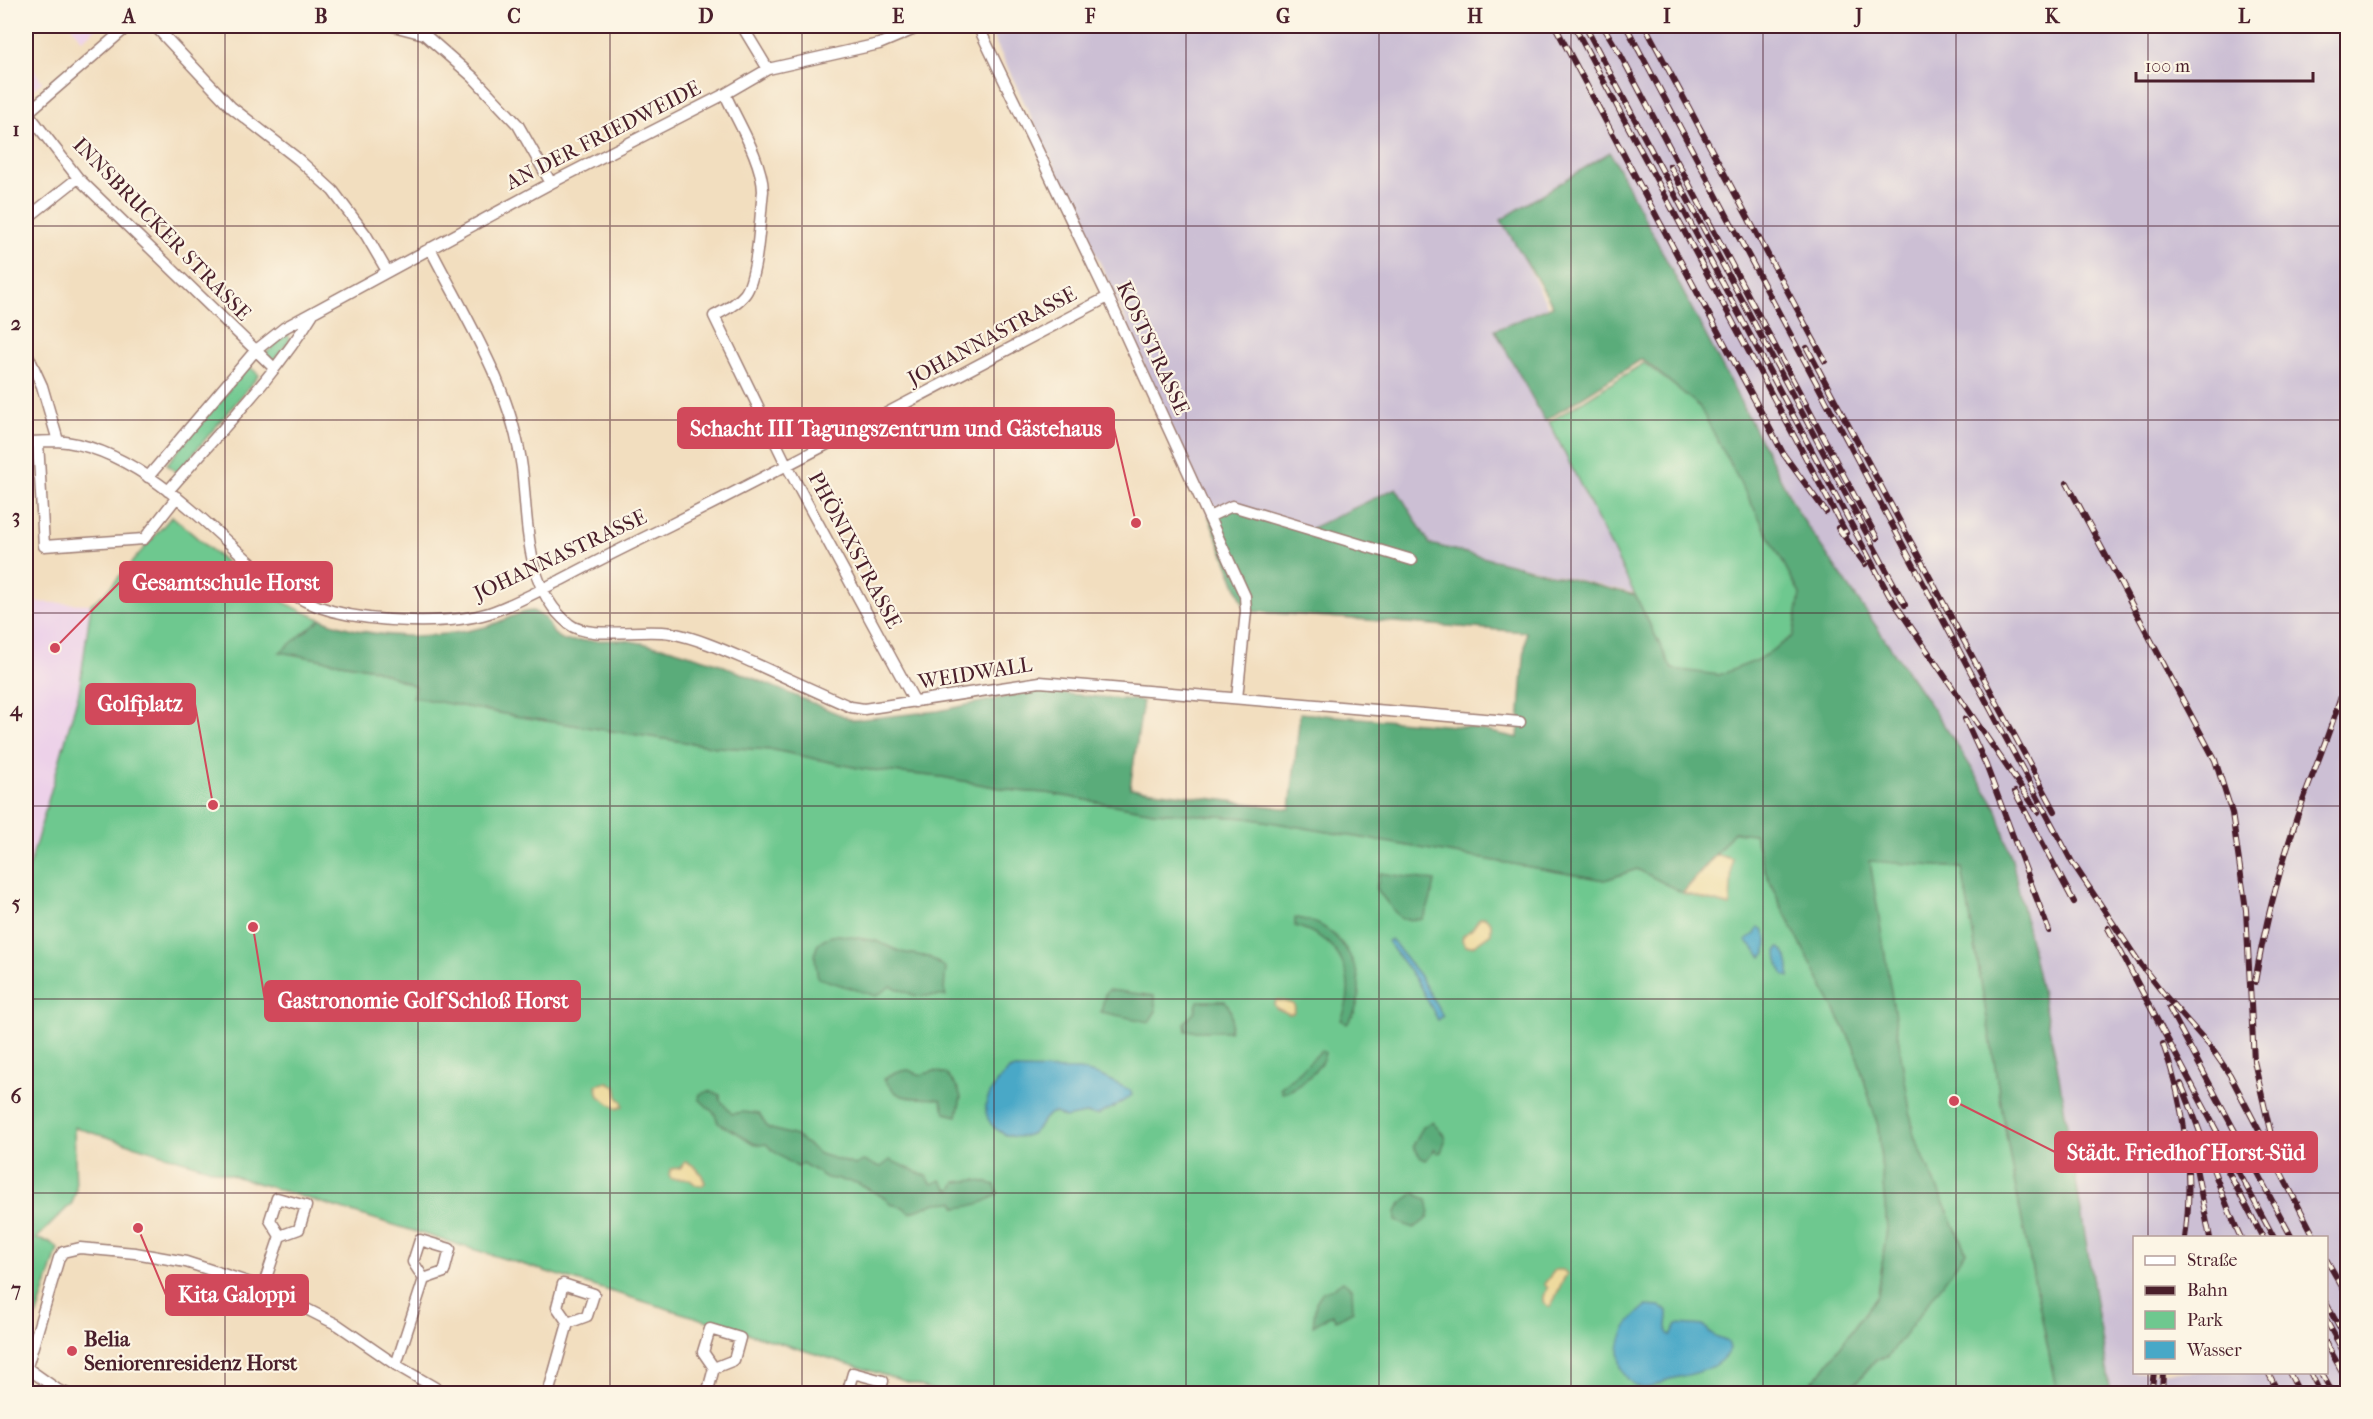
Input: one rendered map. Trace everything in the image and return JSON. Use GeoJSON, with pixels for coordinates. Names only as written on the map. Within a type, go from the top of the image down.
{"type":"FeatureCollection","features":[{"type":"Feature","properties":{"kind":"street"},"geometry":{"type":"LineString","coordinates":[[26,113],[128,26]]}},
{"type":"Feature","properties":{"kind":"street"},"geometry":{"type":"LineString","coordinates":[[155,26],[231,107],[298,159],[333,191],[366,235],[387,270]]}},
{"type":"Feature","properties":{"kind":"street"},"geometry":{"type":"LineString","coordinates":[[393,26],[423,30],[473,77],[518,125],[551,183]]}},
{"type":"Feature","properties":{"kind":"street"},"geometry":{"type":"LineString","coordinates":[[742,26],[768,69]]}},
{"type":"Feature","properties":{"kind":"street","name":"AN DER FRIEDWEIDE"},"geometry":{"type":"LineString","coordinates":[[148,477],[255,351],[284,328],[387,270],[725,94],[768,69],[879,45],[922,26]]}},
{"type":"Feature","properties":{"kind":"street","name":"KOSTSTRASSE"},"geometry":{"type":"LineString","coordinates":[[978,26],[1108,297],[1245,596],[1246,611],[1237,698]]}},
{"type":"Feature","properties":{"kind":"street","name":"PHÖNIXSTRASSE"},"geometry":{"type":"LineString","coordinates":[[725,94],[758,165],[763,191],[752,277],[745,294],[734,305],[714,316],[788,466],[915,702]]}},
{"type":"Feature","properties":{"kind":"street","name":"INNSBRUCKER STRASSE"},"geometry":{"type":"LineString","coordinates":[[26,113],[78,178],[274,369]]}},
{"type":"Feature","properties":{"kind":"street"},"geometry":{"type":"LineString","coordinates":[[26,219],[78,178]]}},
{"type":"Feature","properties":{"kind":"street","name":"WEIDWALL"},"geometry":{"type":"LineString","coordinates":[[429,248],[487,359],[510,417],[522,466],[528,537],[534,568],[542,589],[569,625],[586,633],[651,631],[691,639],[709,644],[851,706],[877,709],[1040,682],[1520,722]]}},
{"type":"Feature","properties":{"kind":"street","name":"JOHANNASTRASSE"},"geometry":{"type":"LineString","coordinates":[[26,442],[58,441],[109,455],[173,494],[262,574],[288,592],[332,611],[411,621],[452,620],[489,613],[542,589],[788,466],[1108,297]]}},
{"type":"Feature","properties":{"kind":"street","name":"AN DER FRIEDWEIDE"},"geometry":{"type":"LineString","coordinates":[[38,442],[44,546],[144,539],[173,494],[274,369],[314,312]]}},
{"type":"Feature","properties":{"kind":"street"},"geometry":{"type":"LineString","coordinates":[[26,351],[42,386],[58,441]]}},
{"type":"Feature","properties":{"kind":"street"},"geometry":{"type":"LineString","coordinates":[[1209,517],[1232,506],[1413,560]]}},
{"type":"Feature","properties":{"kind":"street"},"geometry":{"type":"LineString","coordinates":[[263,1287],[280,1236]]}},
{"type":"Feature","properties":{"kind":"street"},"geometry":{"type":"LineString","coordinates":[[68,1394],[26,1369],[58,1258],[63,1252],[80,1248],[135,1253],[186,1262],[263,1287],[338,1325],[396,1365],[446,1394]]}},
{"type":"Feature","properties":{"kind":"street"},"geometry":{"type":"LineString","coordinates":[[396,1365],[424,1279]]}},
{"type":"Feature","properties":{"kind":"street"},"geometry":{"type":"LineString","coordinates":[[548,1394],[568,1323]]}},
{"type":"Feature","properties":{"kind":"street"},"geometry":{"type":"LineString","coordinates":[[707,1394],[714,1368]]}},
{"type":"Feature","properties":{"kind":"street"},"geometry":{"type":"LineString","coordinates":[[848,1394],[854,1373],[883,1382],[879,1394]]}},
{"type":"Feature","properties":{"kind":"shaded area"},"geometry":{"type":"Polygon","coordinates":[[[71,26],[99,26],[82,40],[71,26]]]}},
{"type":"Feature","properties":{"kind":"shaded area"},"geometry":{"type":"Polygon","coordinates":[[[988,26],[2347,26],[2347,1393],[2111,1393],[2056,1059],[2012,860],[1900,670],[1800,514],[1610,152],[1504,218],[1548,307],[1496,330],[1549,423],[1634,593],[1430,544],[1396,488],[1308,530],[1209,517],[1111,286],[988,26]]]}},
{"type":"Feature","properties":{"kind":"shaded area"},"geometry":{"type":"Polygon","coordinates":[[[26,58],[42,82],[26,95],[26,58]]]}},
{"type":"Feature","properties":{"kind":"shaded area"},"geometry":{"type":"Polygon","coordinates":[[[26,602],[91,604],[79,692],[26,878],[26,602]]]}},
{"type":"Feature","properties":{"kind":"green space"},"geometry":{"type":"Polygon","coordinates":[[[1610,152],[1799,514],[1952,737],[1996,807],[2012,860],[2056,1059],[2111,1393],[2057,1393],[2013,1175],[1962,868],[1870,861],[1914,1136],[1966,1252],[1888,1357],[1876,1359],[1847,1393],[1802,1393],[1824,1369],[1878,1295],[1887,1228],[1878,1126],[1854,1047],[1780,904],[1764,868],[1754,834],[1734,832],[1683,893],[1637,869],[1605,880],[1247,818],[1154,812],[942,777],[863,769],[774,750],[717,747],[521,717],[413,697],[415,686],[374,669],[280,652],[321,619],[361,631],[424,636],[485,627],[521,613],[533,611],[545,618],[554,634],[565,641],[625,640],[672,649],[717,663],[853,720],[938,711],[1035,691],[1143,701],[1130,788],[1290,809],[1300,713],[1468,727],[1518,738],[1526,632],[1246,611],[1209,517],[1232,506],[1308,530],[1396,488],[1430,544],[1635,595],[1672,669],[1719,675],[1758,660],[1793,636],[1800,594],[1699,406],[1642,359],[1545,421],[1495,330],[1553,306],[1501,220],[1610,152]]]}},
{"type":"Feature","properties":{"kind":"green space"},"geometry":{"type":"Polygon","coordinates":[[[288,334],[290,340],[273,360],[265,354],[285,335],[288,334]]]}},
{"type":"Feature","properties":{"kind":"green space"},"geometry":{"type":"Polygon","coordinates":[[[1644,363],[1701,406],[1800,594],[1804,610],[1793,636],[1758,661],[1718,676],[1672,669],[1549,422],[1644,363]]]}},
{"type":"Feature","properties":{"kind":"green space"},"geometry":{"type":"Polygon","coordinates":[[[249,366],[259,375],[177,473],[167,464],[249,366]]]}},
{"type":"Feature","properties":{"kind":"green space"},"geometry":{"type":"Polygon","coordinates":[[[172,516],[242,575],[278,599],[321,619],[281,652],[374,669],[415,686],[413,697],[521,717],[717,747],[774,750],[863,769],[942,777],[1154,812],[1247,818],[1605,880],[1637,869],[1688,895],[1732,859],[1716,855],[1734,831],[1755,834],[1764,868],[1780,904],[1854,1047],[1878,1126],[1887,1228],[1878,1295],[1824,1369],[1802,1393],[943,1393],[74,1127],[76,1191],[72,1203],[36,1239],[50,1242],[58,1249],[26,1349],[26,878],[79,692],[91,604],[105,593],[172,516]]]}},
{"type":"Feature","properties":{"kind":"green space"},"geometry":{"type":"Polygon","coordinates":[[[1869,860],[1962,868],[2013,1175],[2057,1393],[1847,1394],[1966,1252],[1914,1136],[1869,860]]]}},
{"type":"Feature","properties":{"kind":"green space"},"geometry":{"type":"Polygon","coordinates":[[[1380,873],[1435,881],[1422,919],[1402,919],[1397,914],[1377,888],[1380,873]]]}},
{"type":"Feature","properties":{"kind":"green space"},"geometry":{"type":"Polygon","coordinates":[[[1295,918],[1318,924],[1330,932],[1341,942],[1349,955],[1359,983],[1359,997],[1355,1011],[1347,1024],[1341,1020],[1348,989],[1342,961],[1323,940],[1295,926],[1295,918]]]}},
{"type":"Feature","properties":{"kind":"green space"},"geometry":{"type":"Polygon","coordinates":[[[839,935],[876,941],[901,952],[929,957],[946,968],[944,989],[946,996],[916,996],[891,986],[876,996],[818,978],[816,949],[823,940],[839,935]]]}},
{"type":"Feature","properties":{"kind":"green space"},"geometry":{"type":"Polygon","coordinates":[[[1109,990],[1154,996],[1156,1011],[1149,1022],[1101,1012],[1105,994],[1109,990]]]}},
{"type":"Feature","properties":{"kind":"green space"},"geometry":{"type":"Polygon","coordinates":[[[1198,1001],[1225,1001],[1231,1015],[1229,1031],[1186,1031],[1185,1022],[1194,1013],[1198,1001]]]}},
{"type":"Feature","properties":{"kind":"green space"},"geometry":{"type":"Polygon","coordinates":[[[1322,1050],[1325,1053],[1323,1059],[1314,1072],[1295,1088],[1282,1093],[1280,1088],[1322,1050]]]}},
{"type":"Feature","properties":{"kind":"green space"},"geometry":{"type":"Polygon","coordinates":[[[908,1070],[921,1075],[934,1071],[946,1074],[957,1087],[961,1097],[957,1116],[945,1113],[941,1100],[898,1094],[884,1079],[895,1072],[908,1070]]]}},
{"type":"Feature","properties":{"kind":"green space"},"geometry":{"type":"Polygon","coordinates":[[[709,1091],[720,1095],[720,1100],[732,1114],[742,1112],[759,1114],[768,1128],[796,1136],[820,1154],[855,1165],[863,1161],[881,1167],[890,1160],[926,1176],[932,1184],[941,1180],[947,1189],[952,1190],[956,1182],[976,1180],[995,1185],[998,1193],[984,1202],[972,1205],[956,1208],[954,1202],[936,1203],[910,1213],[903,1207],[890,1204],[885,1198],[857,1183],[827,1178],[802,1163],[798,1167],[781,1157],[766,1144],[761,1145],[747,1140],[718,1123],[715,1114],[699,1099],[700,1094],[709,1091]]]}},
{"type":"Feature","properties":{"kind":"green space"},"geometry":{"type":"Polygon","coordinates":[[[1432,1122],[1444,1135],[1445,1141],[1441,1152],[1437,1153],[1435,1149],[1426,1160],[1421,1158],[1413,1146],[1423,1127],[1432,1122]]]}},
{"type":"Feature","properties":{"kind":"green space"},"geometry":{"type":"Polygon","coordinates":[[[1414,1193],[1427,1200],[1429,1210],[1425,1220],[1413,1228],[1396,1221],[1396,1211],[1400,1204],[1414,1193]]]}},
{"type":"Feature","properties":{"kind":"green space"},"geometry":{"type":"Polygon","coordinates":[[[1343,1281],[1352,1288],[1353,1311],[1336,1320],[1332,1314],[1313,1326],[1316,1302],[1323,1291],[1330,1290],[1343,1281]]]}},
{"type":"Feature","properties":{"kind":"sand"},"geometry":{"type":"Polygon","coordinates":[[[1716,855],[1732,859],[1730,906],[1683,893],[1716,855]]]}},
{"type":"Feature","properties":{"kind":"sand"},"geometry":{"type":"Polygon","coordinates":[[[1485,917],[1491,923],[1491,933],[1473,946],[1465,946],[1463,936],[1480,918],[1485,917]]]}},
{"type":"Feature","properties":{"kind":"sand"},"geometry":{"type":"Polygon","coordinates":[[[1277,1000],[1293,1004],[1295,1008],[1293,1013],[1289,1014],[1276,1008],[1274,1004],[1277,1000]]]}},
{"type":"Feature","properties":{"kind":"sand"},"geometry":{"type":"Polygon","coordinates":[[[608,1082],[616,1087],[618,1098],[622,1101],[623,1106],[617,1109],[599,1096],[596,1085],[608,1082]]]}},
{"type":"Feature","properties":{"kind":"sand"},"geometry":{"type":"Polygon","coordinates":[[[685,1162],[698,1170],[705,1183],[701,1186],[689,1179],[671,1179],[669,1174],[671,1169],[680,1168],[685,1162]]]}},
{"type":"Feature","properties":{"kind":"sand"},"geometry":{"type":"Polygon","coordinates":[[[1555,1270],[1563,1270],[1567,1274],[1549,1308],[1543,1303],[1543,1296],[1548,1288],[1544,1284],[1555,1270]]]}},
{"type":"Feature","properties":{"kind":"water"},"geometry":{"type":"Polygon","coordinates":[[[1758,928],[1763,929],[1767,939],[1766,953],[1762,957],[1746,940],[1755,934],[1758,928]]]}},
{"type":"Feature","properties":{"kind":"water"},"geometry":{"type":"Polygon","coordinates":[[[1391,939],[1419,975],[1443,1016],[1438,1020],[1417,981],[1387,941],[1391,939]]]}},
{"type":"Feature","properties":{"kind":"water"},"geometry":{"type":"Polygon","coordinates":[[[1779,947],[1788,960],[1789,977],[1784,975],[1779,965],[1777,953],[1779,947]]]}},
{"type":"Feature","properties":{"kind":"water"},"geometry":{"type":"Polygon","coordinates":[[[1011,1069],[1080,1070],[1101,1076],[1130,1090],[1132,1095],[1098,1115],[1085,1114],[1065,1118],[1051,1113],[1038,1128],[1028,1135],[1021,1137],[1006,1135],[993,1126],[989,1120],[986,1105],[989,1095],[1011,1069]]]}},
{"type":"Feature","properties":{"kind":"water"},"geometry":{"type":"Polygon","coordinates":[[[1646,1306],[1660,1307],[1668,1311],[1668,1334],[1671,1335],[1677,1324],[1705,1326],[1712,1334],[1726,1340],[1730,1349],[1712,1367],[1651,1387],[1639,1387],[1628,1379],[1622,1370],[1619,1349],[1627,1325],[1646,1306]]]}},
{"type":"Feature","properties":{"kind":"railway"},"geometry":{"type":"LineString","coordinates":[[1555,26],[1784,455],[1826,512]]}},
{"type":"Feature","properties":{"kind":"railway"},"geometry":{"type":"LineString","coordinates":[[1574,26],[1846,533]]}},
{"type":"Feature","properties":{"kind":"railway"},"geometry":{"type":"LineString","coordinates":[[1585,26],[1889,595],[2038,812]]}},
{"type":"Feature","properties":{"kind":"railway"},"geometry":{"type":"LineString","coordinates":[[1603,26],[1877,538]]}},
{"type":"Feature","properties":{"kind":"railway"},"geometry":{"type":"LineString","coordinates":[[1626,26],[2072,862],[2141,965],[2210,1046],[2230,1075],[2314,1236]]}},
{"type":"Feature","properties":{"kind":"railway"},"geometry":{"type":"LineString","coordinates":[[1645,26],[1825,361]]}},
{"type":"Feature","properties":{"kind":"railway"},"geometry":{"type":"LineString","coordinates":[[1670,166],[1905,605]]}},
{"type":"Feature","properties":{"kind":"railway"},"geometry":{"type":"LineString","coordinates":[[1807,348],[2055,811]]}},
{"type":"Feature","properties":{"kind":"railway"},"geometry":{"type":"LineString","coordinates":[[2067,483],[2215,760],[2232,813],[2246,910],[2254,1061],[2274,1148]]}},
{"type":"Feature","properties":{"kind":"railway"},"geometry":{"type":"LineString","coordinates":[[1838,528],[1865,564]]}},
{"type":"Feature","properties":{"kind":"railway"},"geometry":{"type":"LineString","coordinates":[[2255,982],[2268,920],[2297,817],[2348,673]]}},
{"type":"Feature","properties":{"kind":"railway"},"geometry":{"type":"LineString","coordinates":[[1965,719],[1986,765],[2049,931]]}},
{"type":"Feature","properties":{"kind":"railway"},"geometry":{"type":"LineString","coordinates":[[2015,792],[2074,902]]}},
{"type":"Feature","properties":{"kind":"railway"},"geometry":{"type":"LineString","coordinates":[[2108,928],[2273,1236]]}},
{"type":"Feature","properties":{"kind":"railway"},"geometry":{"type":"LineString","coordinates":[[2169,1008],[2291,1236]]}},
{"type":"Feature","properties":{"kind":"railway"},"geometry":{"type":"LineString","coordinates":[[2163,1044],[2177,1091],[2186,1140],[2188,1214],[2185,1236]]}},
{"type":"Feature","properties":{"kind":"railway"},"geometry":{"type":"LineString","coordinates":[[2181,1084],[2240,1236]]}},
{"type":"Feature","properties":{"kind":"railway"},"geometry":{"type":"LineString","coordinates":[[2210,1137],[2262,1236]]}},
{"type":"Feature","properties":{"kind":"railway"},"geometry":{"type":"LineString","coordinates":[[2194,1158],[2210,1236]]}},
{"type":"Feature","properties":{"kind":"railway"},"geometry":{"type":"LineString","coordinates":[[2328,1262],[2348,1297]]}},
{"type":"Feature","properties":{"kind":"railway"},"geometry":{"type":"LineString","coordinates":[[2328,1307],[2339,1327]]}},
{"type":"Feature","properties":{"kind":"railway"},"geometry":{"type":"LineString","coordinates":[[2328,1324],[2348,1360]]}},
{"type":"Feature","properties":{"kind":"railway"},"geometry":{"type":"LineString","coordinates":[[2328,1347],[2348,1382]]}},
{"type":"Feature","properties":{"kind":"railway"},"geometry":{"type":"LineString","coordinates":[[2151,1394],[2154,1374]]}},
{"type":"Feature","properties":{"kind":"railway"},"geometry":{"type":"LineString","coordinates":[[2162,1394],[2163,1374]]}},
{"type":"Feature","properties":{"kind":"railway"},"geometry":{"type":"LineString","coordinates":[[2269,1374],[2279,1394]]}},
{"type":"Feature","properties":{"kind":"railway"},"geometry":{"type":"LineString","coordinates":[[2290,1374],[2300,1394]]}},
{"type":"Feature","properties":{"kind":"railway"},"geometry":{"type":"LineString","coordinates":[[2311,1374],[2321,1394]]}},
{"type":"Feature","properties":{"kind":"railway"},"geometry":{"type":"LineString","coordinates":[[2322,1374],[2333,1394]]}},
{"type":"Feature","properties":{"kind":"place","name":"Schacht III Tagungszentrum und Gästehaus"},"geometry":{"type":"Point","coordinates":[1136,523]}},
{"type":"Feature","properties":{"kind":"place","name":"Gesamtschule Horst"},"geometry":{"type":"Point","coordinates":[55,648]}},
{"type":"Feature","properties":{"kind":"place","name":"Golfplatz"},"geometry":{"type":"Point","coordinates":[213,805]}},
{"type":"Feature","properties":{"kind":"place","name":"Gastronomie Golf Schloß Horst"},"geometry":{"type":"Point","coordinates":[253,927]}},
{"type":"Feature","properties":{"kind":"place","name":"Städt. Friedhof Horst-Süd"},"geometry":{"type":"Point","coordinates":[1954,1101]}},
{"type":"Feature","properties":{"kind":"place","name":"Kita Galoppi"},"geometry":{"type":"Point","coordinates":[138,1228]}},
{"type":"Feature","properties":{"kind":"place","name":"Belia Seniorenresidenz Horst"},"geometry":{"type":"Point","coordinates":[72,1351]}}]}
